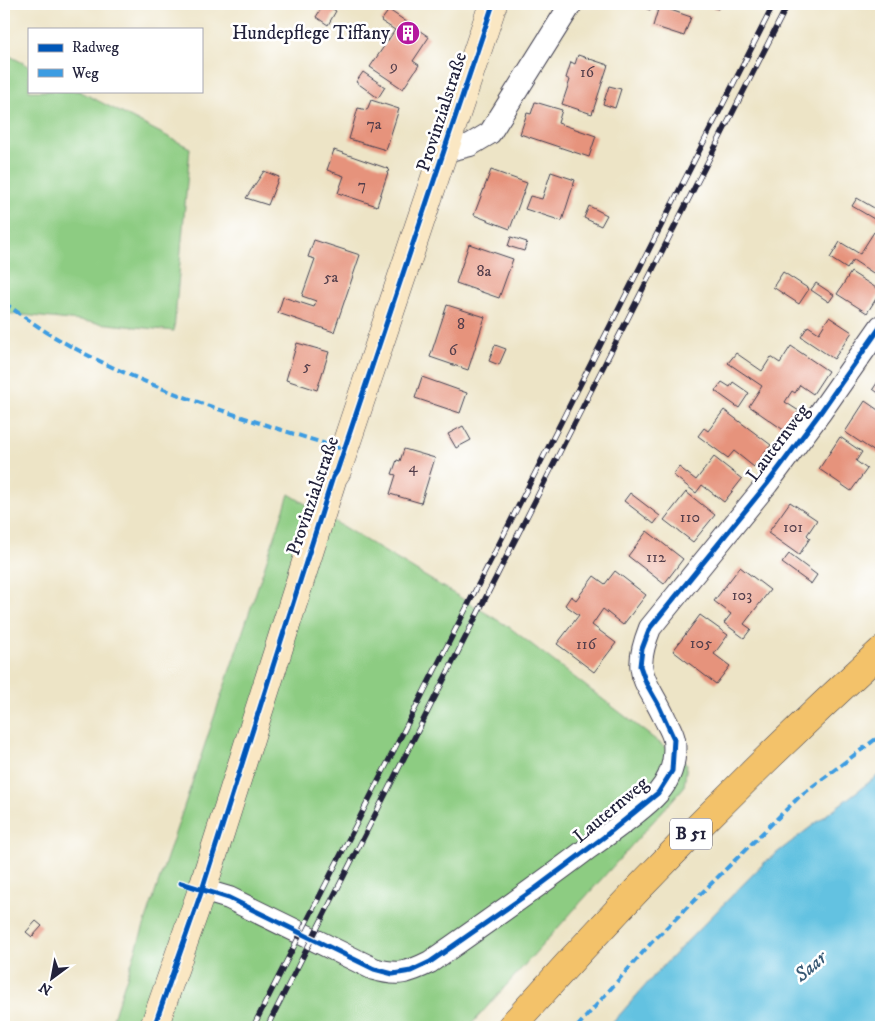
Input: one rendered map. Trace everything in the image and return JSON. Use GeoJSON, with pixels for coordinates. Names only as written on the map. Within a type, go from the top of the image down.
{"type":"FeatureCollection","features":[{"type":"Feature","properties":{"kind":"main road","name":"B 51"},"geometry":{"type":"LineString","coordinates":[[511,1027],[611,915],[747,777],[881,651]]}},
{"type":"Feature","properties":{"kind":"street","name":"Provinzialstraße"},"geometry":{"type":"LineString","coordinates":[[154,1027],[202,890],[330,486],[340,464],[493,4]]}},
{"type":"Feature","properties":{"kind":"street","name":"Provinzialstraße"},"geometry":{"type":"LineString","coordinates":[[445,151],[470,146],[490,133],[571,4]]}},
{"type":"Feature","properties":{"kind":"street","name":"Lauternweg"},"geometry":{"type":"LineString","coordinates":[[202,890],[229,898],[374,969],[393,974],[412,971],[430,962],[536,888],[658,793],[672,771],[674,739],[658,704],[646,684],[640,666],[642,650],[650,628],[767,484],[881,326]]}},
{"type":"Feature","properties":{"kind":"green space"},"geometry":{"type":"Polygon","coordinates":[[[4,53],[28,65],[28,92],[81,92],[190,148],[174,331],[4,313],[4,53]]]}},
{"type":"Feature","properties":{"kind":"green space"},"geometry":{"type":"Polygon","coordinates":[[[289,494],[509,627],[687,764],[684,787],[469,1027],[110,1027],[289,494]]]}},
{"type":"Feature","properties":{"kind":"water","name":"Saar"},"geometry":{"type":"Polygon","coordinates":[[[881,773],[881,1027],[609,1027],[659,970],[765,862],[881,773]]]}},
{"type":"Feature","properties":{"kind":"building"},"geometry":{"type":"Polygon","coordinates":[[[324,4],[336,11],[328,25],[316,17],[324,4]]]}},
{"type":"Feature","properties":{"kind":"building"},"geometry":{"type":"Polygon","coordinates":[[[634,4],[652,4],[650,10],[634,4]]]}},
{"type":"Feature","properties":{"kind":"building"},"geometry":{"type":"Polygon","coordinates":[[[703,4],[720,4],[718,9],[703,4]]]}},
{"type":"Feature","properties":{"kind":"building"},"geometry":{"type":"Polygon","coordinates":[[[659,6],[691,17],[684,36],[653,26],[659,6]]]}},
{"type":"Feature","properties":{"kind":"building"},"geometry":{"type":"Polygon","coordinates":[[[389,10],[429,37],[413,61],[419,65],[403,89],[370,67],[395,30],[381,21],[389,10]]]}},
{"type":"Feature","properties":{"kind":"building"},"geometry":{"type":"Polygon","coordinates":[[[578,55],[608,65],[592,114],[562,104],[570,80],[566,78],[571,62],[575,64],[578,55]]]}},
{"type":"Feature","properties":{"kind":"building"},"geometry":{"type":"Polygon","coordinates":[[[363,72],[385,87],[378,98],[356,82],[363,72]]]}},
{"type":"Feature","properties":{"kind":"building"},"geometry":{"type":"Polygon","coordinates":[[[609,86],[621,89],[615,108],[603,104],[609,86]]]}},
{"type":"Feature","properties":{"kind":"building"},"geometry":{"type":"Polygon","coordinates":[[[371,100],[399,109],[386,150],[349,139],[358,108],[367,110],[371,100]]]}},
{"type":"Feature","properties":{"kind":"building"},"geometry":{"type":"Polygon","coordinates":[[[535,102],[562,110],[558,123],[596,136],[589,157],[520,134],[527,113],[531,114],[535,102]]]}},
{"type":"Feature","properties":{"kind":"building"},"geometry":{"type":"Polygon","coordinates":[[[334,150],[389,169],[377,206],[338,193],[344,176],[327,170],[334,150]]]}},
{"type":"Feature","properties":{"kind":"building"},"geometry":{"type":"Polygon","coordinates":[[[491,170],[527,183],[510,229],[474,215],[491,170]]]}},
{"type":"Feature","properties":{"kind":"building"},"geometry":{"type":"Polygon","coordinates":[[[264,171],[279,177],[268,205],[246,198],[264,171]]]}},
{"type":"Feature","properties":{"kind":"building"},"geometry":{"type":"Polygon","coordinates":[[[551,172],[575,180],[562,221],[525,209],[530,196],[542,199],[551,172]]]}},
{"type":"Feature","properties":{"kind":"building"},"geometry":{"type":"Polygon","coordinates":[[[857,198],[881,212],[881,223],[852,206],[857,198]]]}},
{"type":"Feature","properties":{"kind":"building"},"geometry":{"type":"Polygon","coordinates":[[[589,206],[607,215],[601,226],[584,218],[589,206]]]}},
{"type":"Feature","properties":{"kind":"building"},"geometry":{"type":"Polygon","coordinates":[[[874,232],[881,236],[881,278],[853,260],[847,269],[830,258],[840,242],[860,254],[874,232]]]}},
{"type":"Feature","properties":{"kind":"building"},"geometry":{"type":"Polygon","coordinates":[[[511,237],[527,242],[524,251],[508,246],[511,237]]]}},
{"type":"Feature","properties":{"kind":"building"},"geometry":{"type":"Polygon","coordinates":[[[314,240],[360,255],[334,332],[278,313],[283,297],[314,307],[316,301],[302,296],[315,259],[308,257],[314,240]]]}},
{"type":"Feature","properties":{"kind":"building"},"geometry":{"type":"Polygon","coordinates":[[[469,244],[513,259],[499,298],[456,283],[469,244]]]}},
{"type":"Feature","properties":{"kind":"building"},"geometry":{"type":"Polygon","coordinates":[[[783,272],[809,289],[799,304],[773,287],[783,272]]]}},
{"type":"Feature","properties":{"kind":"building"},"geometry":{"type":"Polygon","coordinates":[[[851,272],[881,291],[867,313],[837,294],[851,272]]]}},
{"type":"Feature","properties":{"kind":"building"},"geometry":{"type":"Polygon","coordinates":[[[816,283],[834,295],[829,302],[811,290],[816,283]]]}},
{"type":"Feature","properties":{"kind":"building"},"geometry":{"type":"Polygon","coordinates":[[[447,305],[485,317],[468,370],[430,357],[447,305]]]}},
{"type":"Feature","properties":{"kind":"building"},"geometry":{"type":"Polygon","coordinates":[[[829,317],[852,332],[834,359],[801,337],[808,326],[819,333],[829,317]]]}},
{"type":"Feature","properties":{"kind":"building"},"geometry":{"type":"Polygon","coordinates":[[[297,343],[329,352],[317,390],[286,380],[297,343]]]}},
{"type":"Feature","properties":{"kind":"building"},"geometry":{"type":"Polygon","coordinates":[[[495,345],[506,349],[499,365],[489,361],[495,345]]]}},
{"type":"Feature","properties":{"kind":"building"},"geometry":{"type":"Polygon","coordinates":[[[791,346],[828,371],[813,394],[800,385],[795,393],[792,391],[785,402],[799,411],[785,431],[749,406],[762,386],[728,363],[736,353],[762,371],[771,357],[780,363],[791,346]]]}},
{"type":"Feature","properties":{"kind":"building"},"geometry":{"type":"Polygon","coordinates":[[[422,377],[467,393],[460,413],[415,398],[422,377]]]}},
{"type":"Feature","properties":{"kind":"building"},"geometry":{"type":"Polygon","coordinates":[[[881,377],[881,395],[873,389],[881,377]]]}},
{"type":"Feature","properties":{"kind":"building"},"geometry":{"type":"Polygon","coordinates":[[[722,382],[730,387],[733,382],[749,393],[739,408],[715,391],[722,382]]]}},
{"type":"Feature","properties":{"kind":"building"},"geometry":{"type":"Polygon","coordinates":[[[865,401],[881,412],[881,456],[845,432],[865,401]]]}},
{"type":"Feature","properties":{"kind":"building"},"geometry":{"type":"Polygon","coordinates":[[[724,410],[771,445],[754,467],[734,451],[728,458],[698,436],[704,428],[708,431],[724,410]]]}},
{"type":"Feature","properties":{"kind":"building"},"geometry":{"type":"Polygon","coordinates":[[[463,426],[471,440],[456,448],[448,434],[463,426]]]}},
{"type":"Feature","properties":{"kind":"building"},"geometry":{"type":"Polygon","coordinates":[[[840,437],[862,452],[856,461],[867,469],[851,491],[819,469],[840,437]]]}},
{"type":"Feature","properties":{"kind":"building"},"geometry":{"type":"Polygon","coordinates":[[[404,449],[435,458],[421,503],[390,494],[396,475],[392,474],[397,460],[400,461],[404,449]]]}},
{"type":"Feature","properties":{"kind":"building"},"geometry":{"type":"Polygon","coordinates":[[[714,457],[742,479],[724,502],[702,485],[696,493],[673,475],[679,467],[696,480],[714,457]]]}},
{"type":"Feature","properties":{"kind":"building"},"geometry":{"type":"Polygon","coordinates":[[[686,492],[715,515],[693,542],[664,520],[686,492]]]}},
{"type":"Feature","properties":{"kind":"building"},"geometry":{"type":"Polygon","coordinates":[[[630,493],[660,516],[654,524],[624,501],[630,493]]]}},
{"type":"Feature","properties":{"kind":"building"},"geometry":{"type":"Polygon","coordinates":[[[790,502],[817,520],[807,535],[810,538],[799,555],[768,533],[790,502]]]}},
{"type":"Feature","properties":{"kind":"building"},"geometry":{"type":"Polygon","coordinates":[[[647,531],[683,559],[664,584],[628,556],[647,531]]]}},
{"type":"Feature","properties":{"kind":"building"},"geometry":{"type":"Polygon","coordinates":[[[789,554],[817,575],[811,584],[782,563],[789,554]]]}},
{"type":"Feature","properties":{"kind":"building"},"geometry":{"type":"Polygon","coordinates":[[[740,567],[770,590],[744,624],[751,629],[744,638],[724,623],[731,614],[714,601],[740,567]]]}},
{"type":"Feature","properties":{"kind":"building"},"geometry":{"type":"Polygon","coordinates":[[[615,571],[646,595],[623,625],[603,609],[592,625],[616,643],[594,672],[557,644],[579,615],[565,605],[571,596],[576,600],[594,576],[605,584],[615,571]]]}},
{"type":"Feature","properties":{"kind":"building"},"geometry":{"type":"Polygon","coordinates":[[[700,615],[728,635],[714,654],[730,666],[716,684],[673,651],[700,615]]]}},
{"type":"Feature","properties":{"kind":"building"},"geometry":{"type":"Polygon","coordinates":[[[36,921],[42,926],[32,937],[26,932],[36,921]]]}},
{"type":"Feature","properties":{"kind":"railway"},"geometry":{"type":"LineString","coordinates":[[253,1027],[774,4]]}},
{"type":"Feature","properties":{"kind":"railway"},"geometry":{"type":"LineString","coordinates":[[267,1027],[788,4]]}},
{"type":"Feature","properties":{"kind":"marked path"},"geometry":{"type":"LineString","coordinates":[[4,303],[58,339],[126,374],[198,402],[345,450]]}},
{"type":"Feature","properties":{"kind":"marked path"},"geometry":{"type":"LineString","coordinates":[[577,1027],[652,942],[800,796],[881,735]]}},
{"type":"Feature","properties":{"kind":"cycle path"},"geometry":{"type":"LineString","coordinates":[[154,1027],[202,890],[333,477],[337,471],[493,4]]}},
{"type":"Feature","properties":{"kind":"cycle path"},"geometry":{"type":"LineString","coordinates":[[181,883],[229,898],[374,969],[393,974],[411,971],[430,962],[536,888],[604,837],[658,793],[672,771],[674,739],[646,683],[640,666],[642,649],[650,628],[767,484],[881,326]]}},
{"type":"Feature","properties":{"kind":"place","name":"Hundepflege Tiffany"},"geometry":{"type":"Point","coordinates":[408,33]}}]}
